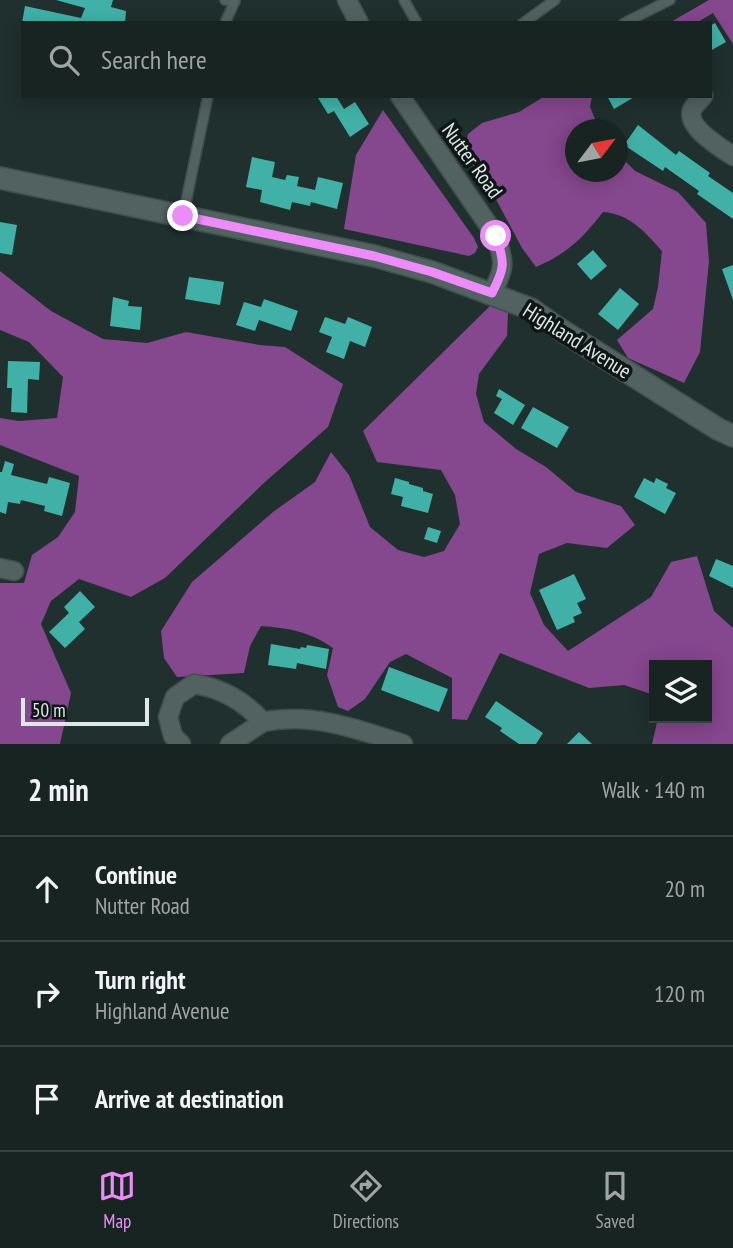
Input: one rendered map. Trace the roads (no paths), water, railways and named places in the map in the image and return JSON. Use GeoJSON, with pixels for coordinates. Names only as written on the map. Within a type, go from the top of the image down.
{"type":"FeatureCollection","features":[{"type":"Feature","properties":{"kind":"street"},"geometry":{"type":"LineString","coordinates":[[347,0],[358,21]]}},
{"type":"Feature","properties":{"kind":"street","name":"Nutter Road"},"geometry":{"type":"LineString","coordinates":[[401,98],[496,236],[502,254],[503,272],[492,293]]}},
{"type":"Feature","properties":{"kind":"street"},"geometry":{"type":"LineString","coordinates":[[701,98],[692,109],[691,119],[696,127],[733,156]]}},
{"type":"Feature","properties":{"kind":"street","name":"Highland Avenue"},"geometry":{"type":"LineString","coordinates":[[0,178],[374,256],[492,293],[531,309],[617,366],[733,436]]}},
{"type":"Feature","properties":{"kind":"street"},"geometry":{"type":"LineString","coordinates":[[181,744],[173,736],[168,718],[175,697],[194,684],[215,687],[243,703],[263,722]]}},
{"type":"Feature","properties":{"kind":"street"},"geometry":{"type":"LineString","coordinates":[[230,744],[263,722],[281,718],[315,719],[403,744]]}},
{"type":"Feature","properties":{"kind":"lane"},"geometry":{"type":"LineString","coordinates":[[225,0],[236,0],[226,21]]}},
{"type":"Feature","properties":{"kind":"lane"},"geometry":{"type":"LineString","coordinates":[[404,0],[415,21]]}},
{"type":"Feature","properties":{"kind":"lane"},"geometry":{"type":"LineString","coordinates":[[526,21],[555,0]]}},
{"type":"Feature","properties":{"kind":"lane"},"geometry":{"type":"LineString","coordinates":[[628,21],[670,0]]}},
{"type":"Feature","properties":{"kind":"lane"},"geometry":{"type":"LineString","coordinates":[[183,216],[208,98]]}}]}
